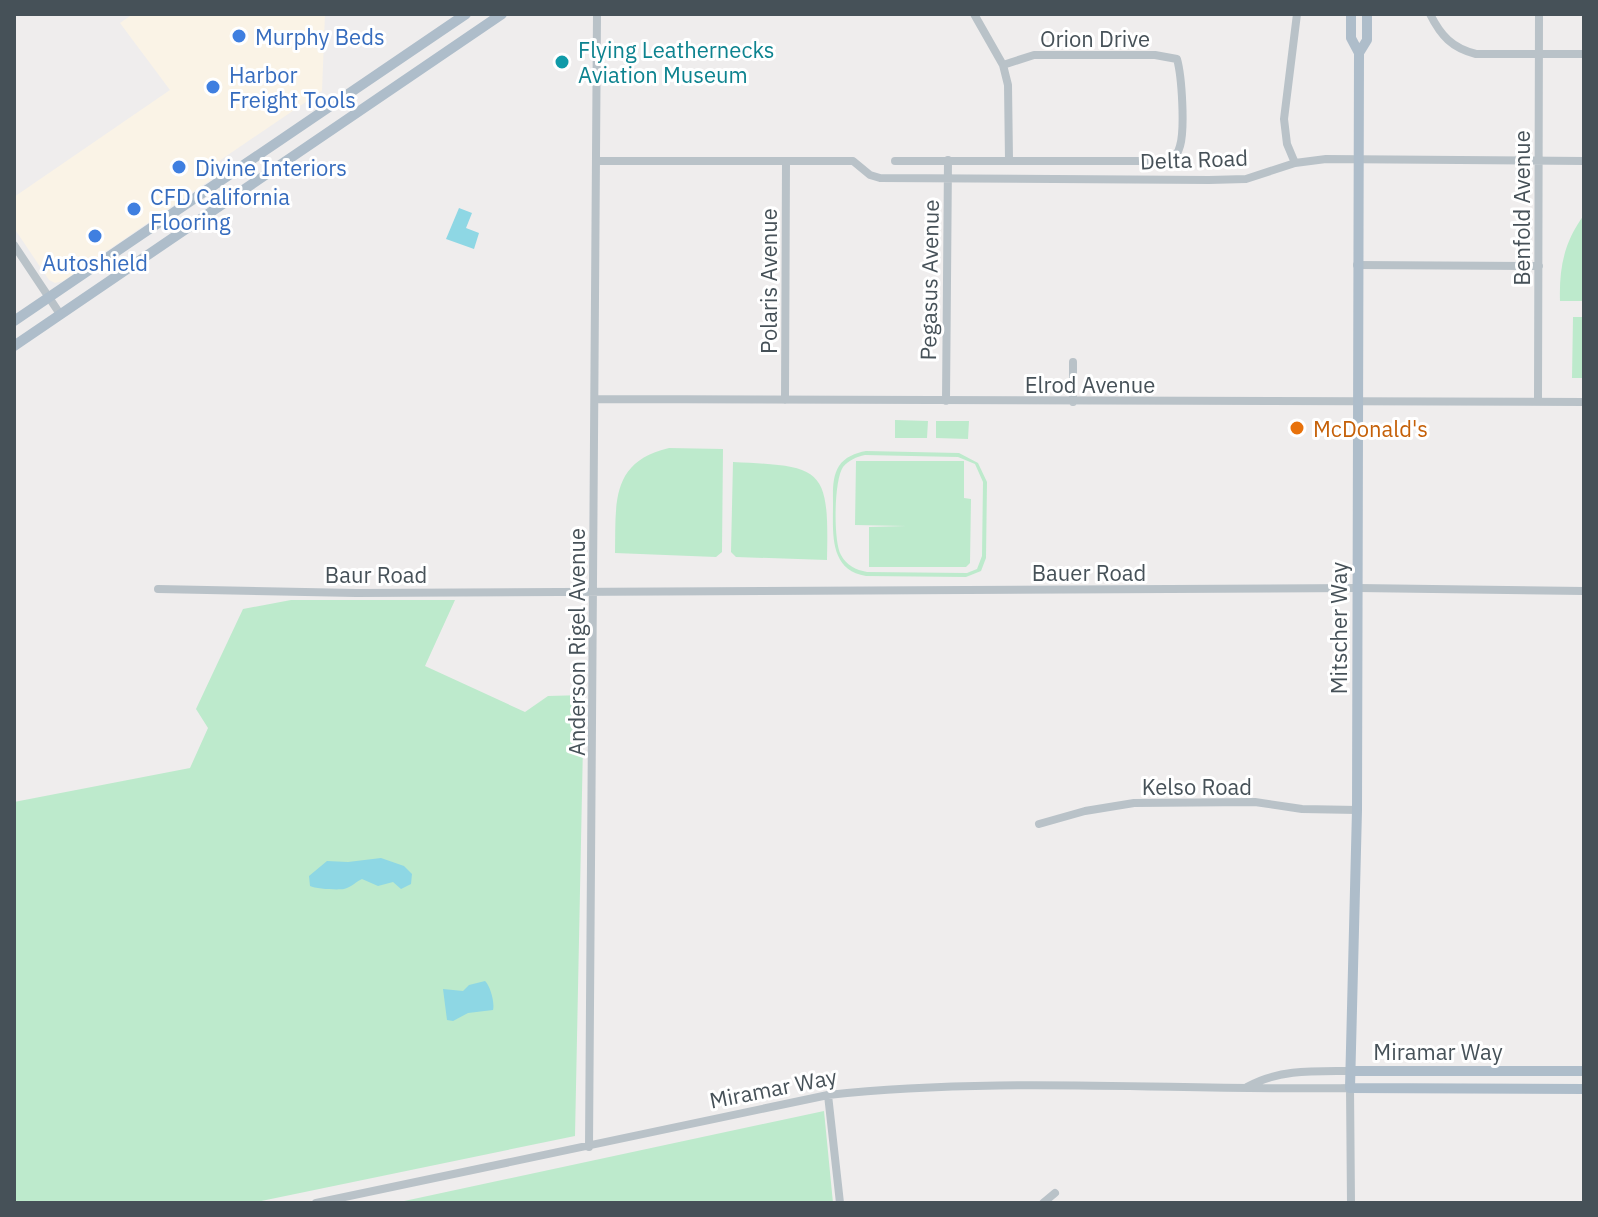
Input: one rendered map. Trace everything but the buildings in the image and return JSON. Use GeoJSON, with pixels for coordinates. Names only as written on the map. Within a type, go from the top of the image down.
{"type":"FeatureCollection","features":[{"type":"Feature","properties":{"kind":"main road"},"geometry":{"type":"LineString","coordinates":[[14,321],[466,14]]}},
{"type":"Feature","properties":{"kind":"main road"},"geometry":{"type":"LineString","coordinates":[[14,346],[502,14]]}},
{"type":"Feature","properties":{"kind":"main road","name":"Mitscher Way"},"geometry":{"type":"LineString","coordinates":[[1350,1088],[1357,810],[1359,53],[1351,38],[1351,14]]}},
{"type":"Feature","properties":{"kind":"main road","name":"Mitscher Way"},"geometry":{"type":"LineString","coordinates":[[1359,53],[1367,40],[1367,14]]}},
{"type":"Feature","properties":{"kind":"main road","name":"Miramar Way"},"geometry":{"type":"LineString","coordinates":[[1351,1071],[1584,1071]]}},
{"type":"Feature","properties":{"kind":"main road","name":"Miramar Way"},"geometry":{"type":"LineString","coordinates":[[1350,1088],[1584,1089]]}},
{"type":"Feature","properties":{"kind":"street","name":"Anderson Rigel Avenue"},"geometry":{"type":"LineString","coordinates":[[589,1147],[597,14]]}},
{"type":"Feature","properties":{"kind":"street"},"geometry":{"type":"LineString","coordinates":[[974,14],[1003,65],[1008,85],[1009,160]]}},
{"type":"Feature","properties":{"kind":"street"},"geometry":{"type":"LineString","coordinates":[[1295,163],[1287,144],[1284,119],[1297,14]]}},
{"type":"Feature","properties":{"kind":"street"},"geometry":{"type":"LineString","coordinates":[[1430,14],[1450,44],[1463,51],[1476,54],[1584,54]]}},
{"type":"Feature","properties":{"kind":"street","name":"Benfold Avenue"},"geometry":{"type":"LineString","coordinates":[[1538,401],[1539,14]]}},
{"type":"Feature","properties":{"kind":"street","name":"Orion Drive"},"geometry":{"type":"LineString","coordinates":[[1003,65],[1034,55],[1155,55],[1177,59],[1181,144],[1176,156],[1168,161]]}},
{"type":"Feature","properties":{"kind":"street","name":"Delta Road"},"geometry":{"type":"LineString","coordinates":[[786,161],[853,161],[870,175],[880,178],[1246,179],[1295,163],[1326,159],[1584,161]]}},
{"type":"Feature","properties":{"kind":"street","name":"Pegasus Avenue"},"geometry":{"type":"LineString","coordinates":[[946,401],[948,160]]}},
{"type":"Feature","properties":{"kind":"street"},"geometry":{"type":"LineString","coordinates":[[598,161],[786,161]]}},
{"type":"Feature","properties":{"kind":"street","name":"Polaris Avenue"},"geometry":{"type":"LineString","coordinates":[[785,400],[786,161]]}},
{"type":"Feature","properties":{"kind":"street","name":"Delta Road"},"geometry":{"type":"LineString","coordinates":[[895,161],[1168,161]]}},
{"type":"Feature","properties":{"kind":"street"},"geometry":{"type":"LineString","coordinates":[[14,245],[60,314]]}},
{"type":"Feature","properties":{"kind":"street"},"geometry":{"type":"LineString","coordinates":[[1357,265],[1539,266]]}},
{"type":"Feature","properties":{"kind":"street"},"geometry":{"type":"LineString","coordinates":[[1073,362],[1073,402]]}},
{"type":"Feature","properties":{"kind":"street","name":"Elrod Avenue"},"geometry":{"type":"LineString","coordinates":[[596,399],[1584,402]]}},
{"type":"Feature","properties":{"kind":"street","name":"Bauer Road"},"geometry":{"type":"LineString","coordinates":[[594,591],[1358,588],[1584,591]]}},
{"type":"Feature","properties":{"kind":"street","name":"Baur Road"},"geometry":{"type":"LineString","coordinates":[[158,589],[356,593],[594,591]]}},
{"type":"Feature","properties":{"kind":"street","name":"Kelso Road"},"geometry":{"type":"LineString","coordinates":[[1039,824],[1085,811],[1134,803],[1255,802],[1302,809],[1357,810]]}},
{"type":"Feature","properties":{"kind":"street","name":"Miramar Way"},"geometry":{"type":"LineString","coordinates":[[1247,1087],[1297,1071],[1351,1071]]}},
{"type":"Feature","properties":{"kind":"street","name":"Miramar Way"},"geometry":{"type":"LineString","coordinates":[[316,1203],[828,1095],[887,1089],[962,1087],[1350,1088]]}},
{"type":"Feature","properties":{"kind":"street","name":"Mitscher Way"},"geometry":{"type":"LineString","coordinates":[[1350,1088],[1351,1203]]}},
{"type":"Feature","properties":{"kind":"street"},"geometry":{"type":"LineString","coordinates":[[828,1095],[840,1203]]}},
{"type":"Feature","properties":{"kind":"street"},"geometry":{"type":"LineString","coordinates":[[1043,1203],[1055,1193]]}},
{"type":"Feature","properties":{"kind":"shaded area"},"geometry":{"type":"Polygon","coordinates":[[[133,14],[325,14],[322,91],[219,161],[225,170],[63,281],[55,283],[49,280],[14,228],[14,197],[170,90],[120,23],[133,14]]]}},
{"type":"Feature","properties":{"kind":"green space"},"geometry":{"type":"Polygon","coordinates":[[[1584,215],[1584,301],[1560,301],[1564,256],[1584,215]]]}},
{"type":"Feature","properties":{"kind":"green space"},"geometry":{"type":"Polygon","coordinates":[[[1573,317],[1584,317],[1584,378],[1572,378],[1573,317]]]}},
{"type":"Feature","properties":{"kind":"green space"},"geometry":{"type":"Polygon","coordinates":[[[895,420],[928,421],[927,438],[895,438],[895,420]]]}},
{"type":"Feature","properties":{"kind":"green space"},"geometry":{"type":"Polygon","coordinates":[[[936,421],[969,421],[968,439],[936,438],[936,421]]]}},
{"type":"Feature","properties":{"kind":"green space"},"geometry":{"type":"Polygon","coordinates":[[[669,448],[723,449],[722,552],[716,557],[615,553],[617,501],[626,474],[650,454],[669,448]]]}},
{"type":"Feature","properties":{"kind":"green space"},"geometry":{"type":"Polygon","coordinates":[[[866,451],[959,453],[978,463],[987,482],[986,558],[981,571],[966,577],[866,576],[845,566],[839,558],[834,538],[834,479],[841,463],[866,451]],[[865,455],[845,465],[838,484],[836,511],[838,548],[846,562],[867,572],[967,573],[977,569],[982,556],[983,482],[975,464],[958,457],[865,455]]]}},
{"type":"Feature","properties":{"kind":"green space"},"geometry":{"type":"Polygon","coordinates":[[[856,461],[964,461],[964,498],[971,499],[970,563],[966,567],[869,567],[869,527],[906,526],[855,525],[856,461]]]}},
{"type":"Feature","properties":{"kind":"green space"},"geometry":{"type":"Polygon","coordinates":[[[733,462],[786,466],[815,478],[826,506],[827,560],[736,557],[731,552],[733,462]]]}},
{"type":"Feature","properties":{"kind":"green space"},"geometry":{"type":"Polygon","coordinates":[[[291,600],[455,600],[425,666],[525,712],[548,696],[584,695],[575,1136],[251,1203],[14,1203],[14,802],[190,768],[208,728],[196,709],[243,609],[291,600]]]}},
{"type":"Feature","properties":{"kind":"green space"},"geometry":{"type":"Polygon","coordinates":[[[824,1111],[833,1203],[395,1203],[824,1111]]]}},
{"type":"Feature","properties":{"kind":"water"},"geometry":{"type":"Polygon","coordinates":[[[459,208],[472,213],[466,228],[479,233],[474,249],[446,239],[459,208]]]}},
{"type":"Feature","properties":{"kind":"water"},"geometry":{"type":"Polygon","coordinates":[[[381,858],[404,866],[412,874],[411,884],[401,889],[393,882],[378,886],[362,879],[344,889],[310,886],[309,876],[327,861],[381,858]]]}},
{"type":"Feature","properties":{"kind":"water"},"geometry":{"type":"Polygon","coordinates":[[[485,981],[492,994],[493,1010],[447,1020],[443,989],[463,991],[469,985],[485,981]]]}},
{"type":"Feature","properties":{"kind":"place","name":"Murphy Beds"},"geometry":{"type":"Point","coordinates":[239,36]}},
{"type":"Feature","properties":{"kind":"place","name":"Flying Leathernecks Aviation Museum"},"geometry":{"type":"Point","coordinates":[562,62]}},
{"type":"Feature","properties":{"kind":"place","name":"Harbor Freight Tools"},"geometry":{"type":"Point","coordinates":[213,87]}},
{"type":"Feature","properties":{"kind":"place","name":"Divine Interiors"},"geometry":{"type":"Point","coordinates":[179,167]}},
{"type":"Feature","properties":{"kind":"place","name":"CFD California Flooring"},"geometry":{"type":"Point","coordinates":[134,209]}},
{"type":"Feature","properties":{"kind":"place","name":"Autoshield"},"geometry":{"type":"Point","coordinates":[95,236]}},
{"type":"Feature","properties":{"kind":"place","name":"McDonald's"},"geometry":{"type":"Point","coordinates":[1297,428]}}]}
